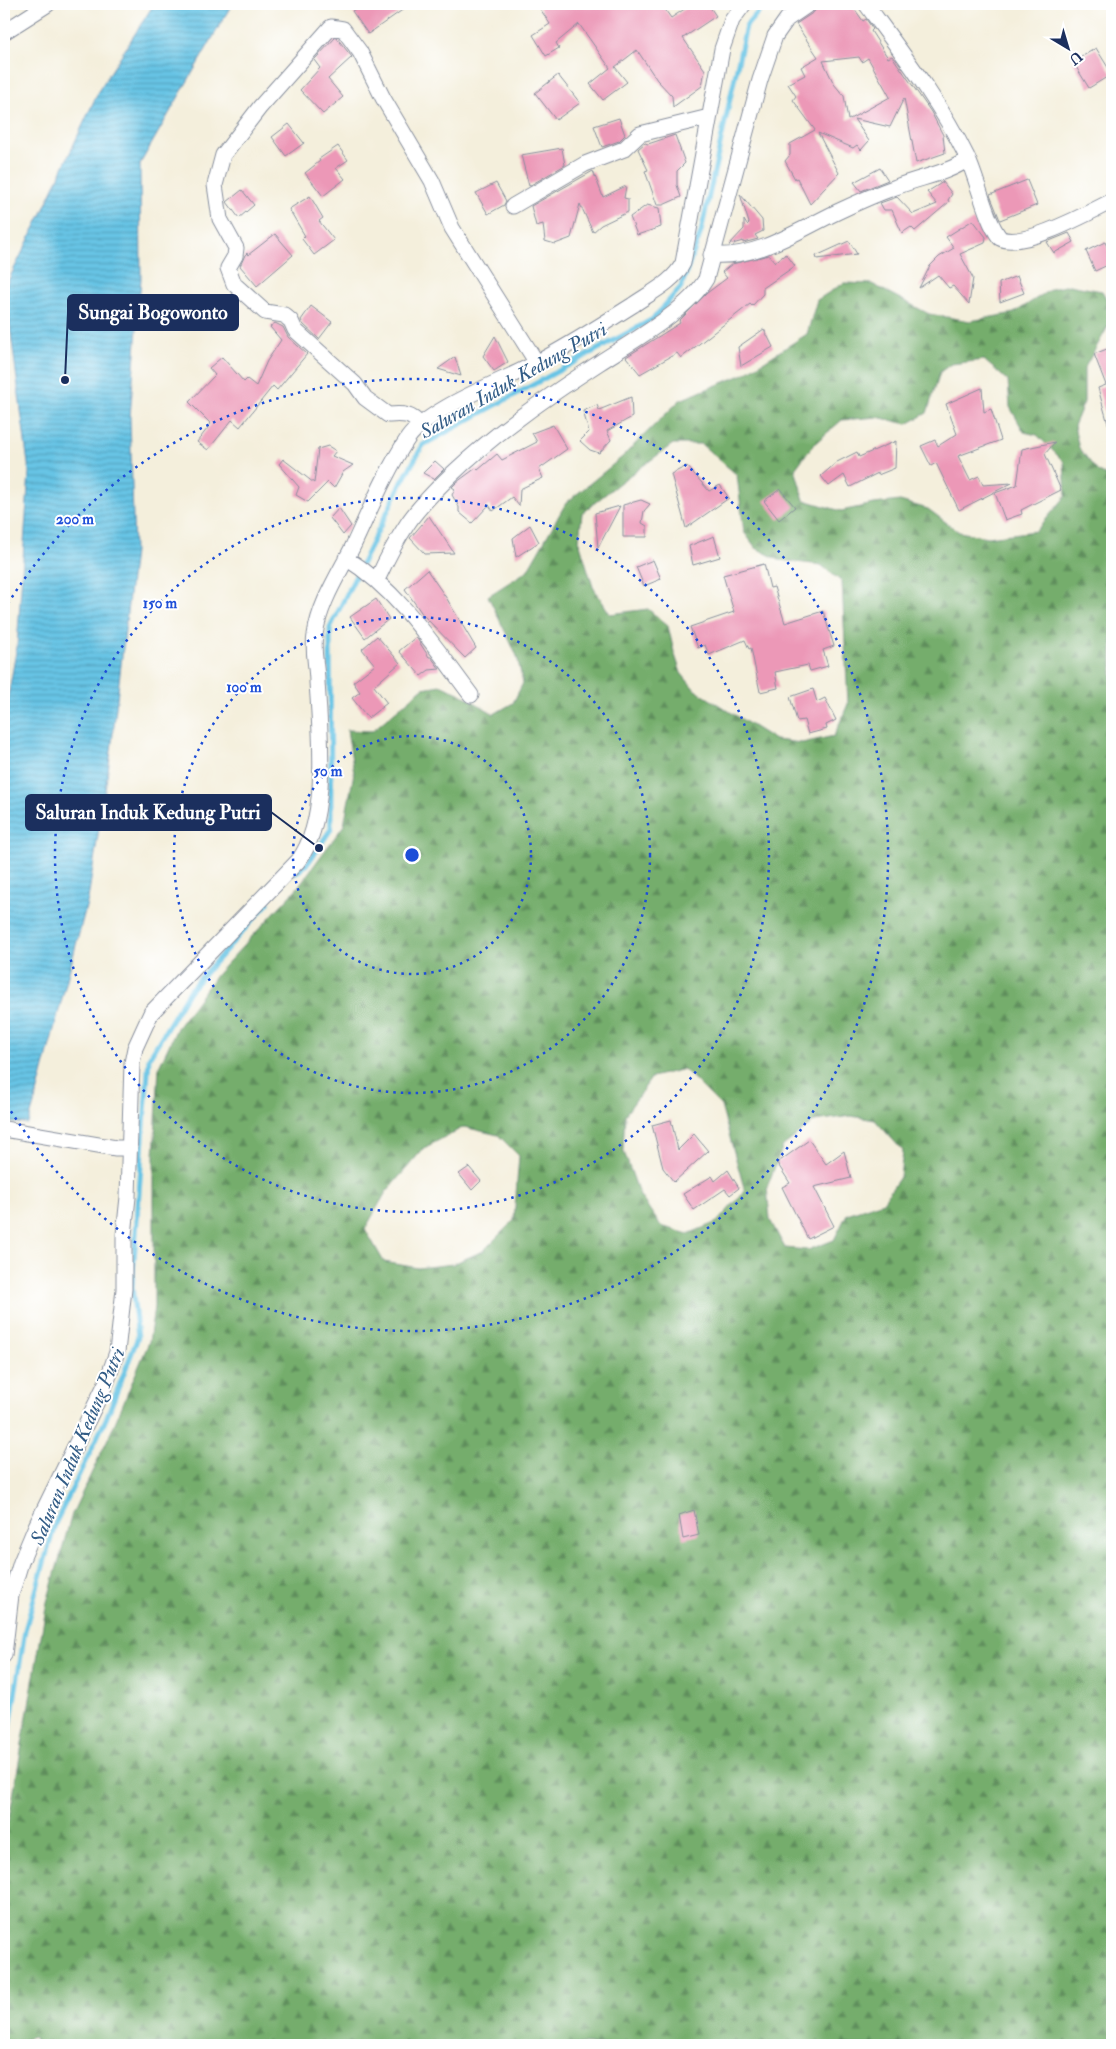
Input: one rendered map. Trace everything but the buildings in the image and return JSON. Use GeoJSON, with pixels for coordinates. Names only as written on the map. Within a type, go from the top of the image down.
{"type":"FeatureCollection","features":[{"type":"Feature","properties":{"kind":"street"},"geometry":{"type":"LineString","coordinates":[[4,32],[48,4]]}},
{"type":"Feature","properties":{"kind":"street"},"geometry":{"type":"LineString","coordinates":[[4,1654],[11,1595],[22,1562],[36,1526],[107,1381],[117,1352],[124,1289],[124,1235],[130,1148],[132,1063],[136,1048],[152,1013],[298,861],[306,851],[311,840],[314,829],[321,758],[317,680],[313,651],[318,616],[349,560],[410,436],[448,406],[537,363],[651,293],[679,270],[683,263],[708,117],[726,34],[732,20],[744,4]]}},
{"type":"Feature","properties":{"kind":"street"},"geometry":{"type":"LineString","coordinates":[[374,577],[408,522],[431,494],[473,454],[550,395],[661,322],[699,290],[706,279],[711,255],[774,36],[787,19],[810,4]]}},
{"type":"Feature","properties":{"kind":"street"},"geometry":{"type":"LineString","coordinates":[[866,4],[935,98],[968,159],[998,236],[1003,240],[1018,241],[1040,235],[1112,201]]}},
{"type":"Feature","properties":{"kind":"street"},"geometry":{"type":"LineString","coordinates":[[421,426],[414,417],[404,414],[388,415],[364,398],[355,384],[295,330],[291,321],[284,315],[265,312],[234,284],[228,268],[235,256],[236,248],[220,219],[215,185],[224,155],[260,107],[331,27],[343,28],[360,52],[383,98],[432,181],[452,228],[537,363]]}},
{"type":"Feature","properties":{"kind":"street"},"geometry":{"type":"LineString","coordinates":[[513,206],[585,164],[624,149],[640,134],[708,117]]}},
{"type":"Feature","properties":{"kind":"street"},"geometry":{"type":"LineString","coordinates":[[711,255],[728,256],[746,253],[765,246],[796,234],[835,213],[898,186],[951,169],[968,159]]}},
{"type":"Feature","properties":{"kind":"street"},"geometry":{"type":"LineString","coordinates":[[349,560],[374,577],[409,614],[471,695]]}},
{"type":"Feature","properties":{"kind":"street"},"geometry":{"type":"LineString","coordinates":[[4,1129],[89,1144],[130,1148]]}},
{"type":"Feature","properties":{"kind":"green space"},"geometry":{"type":"Polygon","coordinates":[[[844,283],[872,284],[929,314],[970,321],[1014,313],[1051,289],[1069,285],[1102,291],[1110,305],[1110,323],[1084,369],[1084,402],[1074,426],[1079,448],[1098,472],[1112,478],[1112,2045],[37,2045],[34,2037],[4,2045],[4,1825],[9,1819],[47,1602],[72,1514],[112,1430],[149,1342],[154,1307],[154,1156],[159,1067],[177,1028],[217,974],[298,887],[344,825],[354,773],[347,730],[372,731],[423,688],[440,685],[461,694],[494,714],[513,703],[523,683],[517,656],[488,596],[527,571],[566,503],[621,458],[680,400],[744,374],[807,334],[817,300],[844,283]],[[984,360],[951,364],[940,372],[927,413],[907,424],[877,417],[842,420],[813,445],[795,469],[804,500],[841,511],[900,501],[928,509],[959,532],[988,537],[1036,531],[1066,496],[1064,462],[1037,435],[1024,432],[1010,407],[1008,381],[984,360]],[[673,444],[582,513],[579,541],[593,587],[610,614],[648,609],[668,626],[681,673],[695,690],[775,740],[802,743],[834,736],[848,704],[842,582],[821,565],[779,560],[756,548],[744,532],[737,475],[701,444],[673,444]],[[684,1069],[652,1077],[625,1115],[623,1149],[640,1196],[661,1226],[688,1234],[717,1222],[745,1191],[721,1106],[684,1069]],[[851,1116],[815,1121],[783,1146],[767,1187],[770,1220],[785,1248],[808,1250],[834,1240],[847,1214],[883,1202],[900,1177],[903,1151],[875,1120],[851,1116]],[[464,1127],[424,1148],[386,1192],[365,1229],[384,1262],[418,1268],[453,1264],[483,1251],[514,1220],[519,1156],[498,1135],[464,1127]]]}},
{"type":"Feature","properties":{"kind":"water"},"geometry":{"type":"Polygon","coordinates":[[[154,4],[232,4],[140,164],[141,278],[130,417],[134,552],[111,751],[88,899],[37,1094],[28,1124],[4,1122],[4,720],[17,646],[29,472],[5,287],[42,213],[99,90],[154,4]]]}},
{"type":"Feature","properties":{"kind":"waterway","name":"Saluran Induk Kedung Putri"},"geometry":{"type":"LineString","coordinates":[[296,873],[308,863],[331,829],[330,628],[402,482],[423,445],[653,319],[681,287],[701,232],[746,26],[765,4]]}},
{"type":"Feature","properties":{"kind":"waterway","name":"Saluran Induk Kedung Putri"},"geometry":{"type":"LineString","coordinates":[[4,1766],[25,1630],[55,1524],[106,1419],[138,1337],[132,1287],[149,1058],[189,991],[268,903]]}},
{"type":"Feature","properties":{"kind":"place","name":"Sungai Bogowonto"},"geometry":{"type":"Point","coordinates":[65,380]}},
{"type":"Feature","properties":{"kind":"place","name":"Saluran Induk Kedung Putri"},"geometry":{"type":"Point","coordinates":[319,848]}}]}
